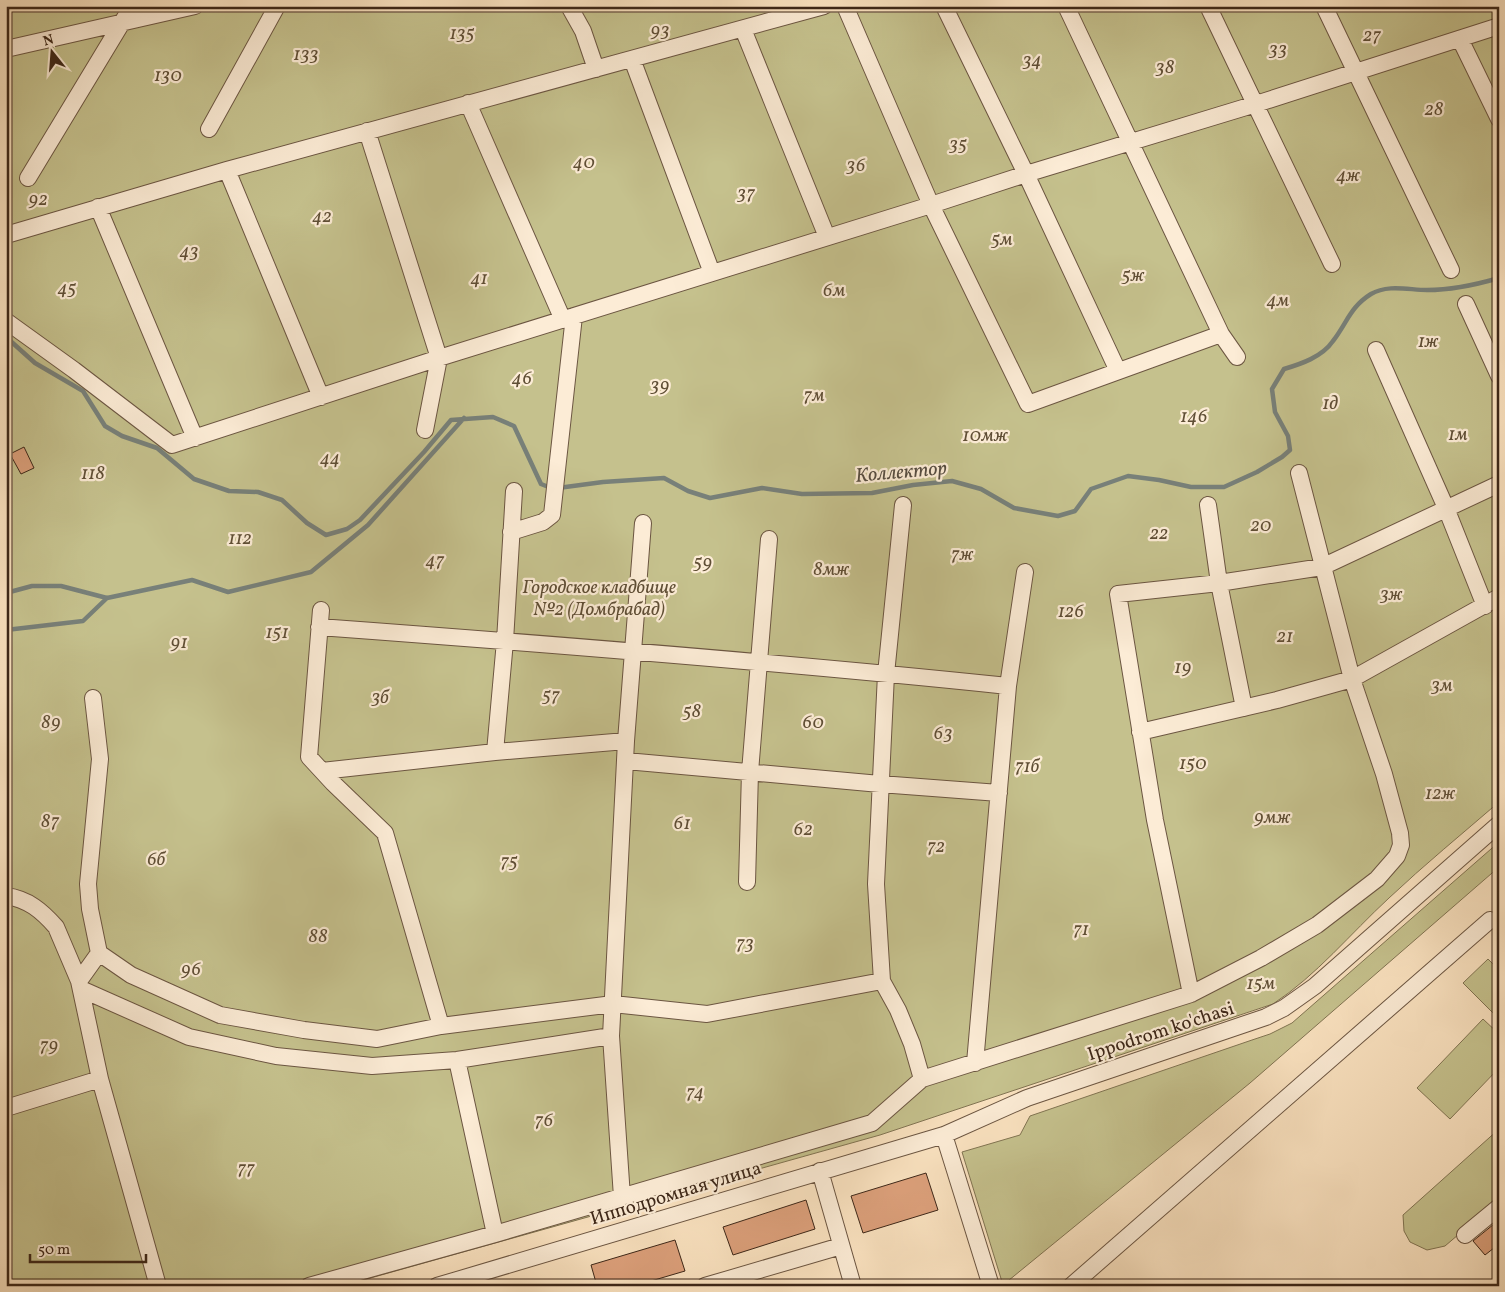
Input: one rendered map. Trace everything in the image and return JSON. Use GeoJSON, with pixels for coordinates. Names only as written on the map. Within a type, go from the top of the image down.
{"type":"FeatureCollection","features":[{"type":"Feature","properties":{"kind":"street"},"geometry":{"type":"LineString","coordinates":[[28,178],[132,6]]}},
{"type":"Feature","properties":{"kind":"street"},"geometry":{"type":"LineString","coordinates":[[6,49],[195,6]]}},
{"type":"Feature","properties":{"kind":"street"},"geometry":{"type":"LineString","coordinates":[[209,129],[277,6]]}},
{"type":"Feature","properties":{"kind":"street"},"geometry":{"type":"LineString","coordinates":[[569,6],[583,31],[596,69]]}},
{"type":"Feature","properties":{"kind":"street"},"geometry":{"type":"LineString","coordinates":[[6,234],[227,170],[824,6]]}},
{"type":"Feature","properties":{"kind":"street"},"geometry":{"type":"LineString","coordinates":[[845,6],[931,205],[1028,404],[1221,334]]}},
{"type":"Feature","properties":{"kind":"street"},"geometry":{"type":"LineString","coordinates":[[944,6],[1026,174],[1118,371]]}},
{"type":"Feature","properties":{"kind":"street"},"geometry":{"type":"LineString","coordinates":[[1066,6],[1221,334],[1236,357]]}},
{"type":"Feature","properties":{"kind":"street"},"geometry":{"type":"LineString","coordinates":[[1208,6],[1332,264]]}},
{"type":"Feature","properties":{"kind":"street"},"geometry":{"type":"LineString","coordinates":[[1324,6],[1450,270]]}},
{"type":"Feature","properties":{"kind":"street"},"geometry":{"type":"LineString","coordinates":[[6,321],[172,445],[439,358],[1256,104],[1499,26]]}},
{"type":"Feature","properties":{"kind":"street"},"geometry":{"type":"LineString","coordinates":[[743,29],[827,237]]}},
{"type":"Feature","properties":{"kind":"street"},"geometry":{"type":"LineString","coordinates":[[1460,39],[1499,119]]}},
{"type":"Feature","properties":{"kind":"street"},"geometry":{"type":"LineString","coordinates":[[632,59],[712,274]]}},
{"type":"Feature","properties":{"kind":"street"},"geometry":{"type":"LineString","coordinates":[[468,103],[569,318],[557,477],[552,515],[543,522],[511,532]]}},
{"type":"Feature","properties":{"kind":"street"},"geometry":{"type":"LineString","coordinates":[[367,131],[439,358],[425,430]]}},
{"type":"Feature","properties":{"kind":"street"},"geometry":{"type":"LineString","coordinates":[[227,170],[320,397]]}},
{"type":"Feature","properties":{"kind":"street"},"geometry":{"type":"LineString","coordinates":[[98,207],[195,438]]}},
{"type":"Feature","properties":{"kind":"street"},"geometry":{"type":"LineString","coordinates":[[1466,304],[1497,369]]}},
{"type":"Feature","properties":{"kind":"street"},"geometry":{"type":"LineString","coordinates":[[1376,350],[1446,508],[1484,606]]}},
{"type":"Feature","properties":{"kind":"street"},"geometry":{"type":"LineString","coordinates":[[310,1286],[872,1123],[922,1079],[975,1064],[1191,994],[1261,958],[1317,925],[1377,879],[1397,856],[1400,845],[1398,826],[1384,774],[1352,679],[1299,473]]}},
{"type":"Feature","properties":{"kind":"street"},"geometry":{"type":"LineString","coordinates":[[1191,994],[1155,820],[1118,594],[1219,583],[1322,567],[1499,484]]}},
{"type":"Feature","properties":{"kind":"street"},"geometry":{"type":"LineString","coordinates":[[495,752],[505,641],[514,491]]}},
{"type":"Feature","properties":{"kind":"street"},"geometry":{"type":"LineString","coordinates":[[903,505],[886,674],[876,884],[882,981],[898,1010],[912,1044],[922,1079]]}},
{"type":"Feature","properties":{"kind":"street"},"geometry":{"type":"LineString","coordinates":[[1208,505],[1219,583],[1244,708]]}},
{"type":"Feature","properties":{"kind":"street"},"geometry":{"type":"LineString","coordinates":[[622,1197],[611,1036],[626,742],[643,523]]}},
{"type":"Feature","properties":{"kind":"street"},"geometry":{"type":"LineString","coordinates":[[747,882],[750,772],[768,539]]}},
{"type":"Feature","properties":{"kind":"street"},"geometry":{"type":"LineString","coordinates":[[975,1064],[1008,686],[1025,572]]}},
{"type":"Feature","properties":{"kind":"street"},"geometry":{"type":"LineString","coordinates":[[1140,732],[1278,700],[1352,679],[1499,597]]}},
{"type":"Feature","properties":{"kind":"street"},"geometry":{"type":"LineString","coordinates":[[321,610],[309,757],[385,834],[442,1026]]}},
{"type":"Feature","properties":{"kind":"street"},"geometry":{"type":"LineString","coordinates":[[320,627],[505,641],[1008,686]]}},
{"type":"Feature","properties":{"kind":"street"},"geometry":{"type":"LineString","coordinates":[[80,985],[99,953],[90,909],[88,884],[100,759],[93,698]]}},
{"type":"Feature","properties":{"kind":"street"},"geometry":{"type":"LineString","coordinates":[[322,771],[495,752],[626,742]]}},
{"type":"Feature","properties":{"kind":"street"},"geometry":{"type":"LineString","coordinates":[[626,761],[999,793]]}},
{"type":"Feature","properties":{"kind":"street","name":"Ippodrom ko'chasi"},"geometry":{"type":"LineString","coordinates":[[926,1140],[944,1135],[1027,1098],[1248,1024],[1284,1008],[1315,986],[1499,824]]}},
{"type":"Feature","properties":{"kind":"street"},"geometry":{"type":"LineString","coordinates":[[6,896],[23,900],[50,920],[56,928],[80,985],[100,1079],[158,1286]]}},
{"type":"Feature","properties":{"kind":"street"},"geometry":{"type":"LineString","coordinates":[[1072,1286],[1496,919]]}},
{"type":"Feature","properties":{"kind":"street"},"geometry":{"type":"LineString","coordinates":[[99,953],[131,975],[220,1014],[304,1030],[377,1039],[442,1026],[613,1004],[707,1014],[882,981]]}},
{"type":"Feature","properties":{"kind":"street"},"geometry":{"type":"LineString","coordinates":[[80,985],[189,1037],[276,1056],[372,1066],[457,1060],[611,1036]]}},
{"type":"Feature","properties":{"kind":"street"},"geometry":{"type":"LineString","coordinates":[[457,1060],[494,1234]]}},
{"type":"Feature","properties":{"kind":"street"},"geometry":{"type":"LineString","coordinates":[[6,1108],[100,1079]]}},
{"type":"Feature","properties":{"kind":"street"},"geometry":{"type":"LineString","coordinates":[[944,1135],[991,1286]]}},
{"type":"Feature","properties":{"kind":"street","name":"Ипподромная улица"},"geometry":{"type":"LineString","coordinates":[[437,1286],[926,1140]]}},
{"type":"Feature","properties":{"kind":"street"},"geometry":{"type":"LineString","coordinates":[[820,1172],[853,1286]]}},
{"type":"Feature","properties":{"kind":"street"},"geometry":{"type":"LineString","coordinates":[[1465,1235],[1499,1207]]}},
{"type":"Feature","properties":{"kind":"street"},"geometry":{"type":"LineString","coordinates":[[705,1286],[841,1246]]}},
{"type":"Feature","properties":{"kind":"green space","name":"Городское кладбище №2 (Домбрабад)"},"geometry":{"type":"Polygon","coordinates":[[[6,6],[1499,6],[1499,802],[1402,886],[1304,980],[1273,1004],[880,1135],[342,1286],[6,1286],[6,6]]]}},
{"type":"Feature","properties":{"kind":"green space"},"geometry":{"type":"Polygon","coordinates":[[[1499,842],[1499,867],[1250,1083],[1003,1285],[962,1152],[1020,1135],[1030,1116],[1270,1034],[1292,1023],[1499,842]]]}},
{"type":"Feature","properties":{"kind":"green space"},"geometry":{"type":"Polygon","coordinates":[[[1488,959],[1499,970],[1499,1019],[1463,983],[1488,959]]]}},
{"type":"Feature","properties":{"kind":"green space"},"geometry":{"type":"Polygon","coordinates":[[[1483,1019],[1499,1034],[1499,1068],[1450,1119],[1417,1088],[1483,1019]]]}},
{"type":"Feature","properties":{"kind":"green space"},"geometry":{"type":"Polygon","coordinates":[[[1499,1129],[1499,1200],[1445,1246],[1427,1250],[1410,1242],[1404,1231],[1403,1215],[1499,1129]]]}},
{"type":"Feature","properties":{"kind":"building"},"geometry":{"type":"Polygon","coordinates":[[[24,447],[34,468],[21,474],[10,454],[24,447]]]}},
{"type":"Feature","properties":{"kind":"building"},"geometry":{"type":"Polygon","coordinates":[[[926,1173],[938,1210],[863,1233],[851,1196],[926,1173]]]}},
{"type":"Feature","properties":{"kind":"building"},"geometry":{"type":"Polygon","coordinates":[[[806,1200],[815,1229],[733,1255],[723,1227],[806,1200]]]}},
{"type":"Feature","properties":{"kind":"building"},"geometry":{"type":"Polygon","coordinates":[[[1499,1220],[1499,1244],[1485,1255],[1473,1241],[1499,1220]]]}},
{"type":"Feature","properties":{"kind":"building"},"geometry":{"type":"Polygon","coordinates":[[[675,1240],[685,1271],[634,1286],[597,1286],[591,1265],[675,1240]]]}},
{"type":"Feature","properties":{"kind":"waterway","name":"Коллектор"},"geometry":{"type":"LineString","coordinates":[[558,488],[603,482],[664,478],[688,491],[710,498],[762,488],[802,494],[872,493],[913,485],[952,481],[981,489],[1014,508],[1058,516],[1075,511],[1091,489],[1128,476],[1191,487],[1224,487],[1257,472],[1290,450],[1288,436],[1275,412],[1272,389],[1284,369],[1311,359],[1328,347],[1353,310],[1364,299],[1384,289],[1445,289],[1499,278]]}},
{"type":"Feature","properties":{"kind":"waterway"},"geometry":{"type":"LineString","coordinates":[[6,337],[35,363],[83,391],[105,426],[122,436],[157,448],[194,479],[229,491],[258,492],[282,500],[307,523],[326,535],[347,529],[360,520],[424,452],[451,420],[493,417],[514,426],[541,484],[551,488]]}},
{"type":"Feature","properties":{"kind":"waterway"},"geometry":{"type":"LineString","coordinates":[[6,593],[32,586],[61,586],[107,598],[192,580],[228,592],[311,572],[368,525],[464,418]]}},
{"type":"Feature","properties":{"kind":"waterway"},"geometry":{"type":"LineString","coordinates":[[6,630],[83,621],[107,598]]}},
{"type":"Feature","properties":{"kind":"park label","name":"93"},"geometry":{"type":"Point","coordinates":[660,31]}},
{"type":"Feature","properties":{"kind":"park label","name":"135"},"geometry":{"type":"Point","coordinates":[462,34]}},
{"type":"Feature","properties":{"kind":"park label","name":"27"},"geometry":{"type":"Point","coordinates":[1372,36]}},
{"type":"Feature","properties":{"kind":"park label","name":"33"},"geometry":{"type":"Point","coordinates":[1278,50]}},
{"type":"Feature","properties":{"kind":"park label","name":"133"},"geometry":{"type":"Point","coordinates":[306,55]}},
{"type":"Feature","properties":{"kind":"park label","name":"34"},"geometry":{"type":"Point","coordinates":[1032,61]}},
{"type":"Feature","properties":{"kind":"park label","name":"38"},"geometry":{"type":"Point","coordinates":[1165,68]}},
{"type":"Feature","properties":{"kind":"park label","name":"130"},"geometry":{"type":"Point","coordinates":[168,76]}},
{"type":"Feature","properties":{"kind":"park label","name":"28"},"geometry":{"type":"Point","coordinates":[1434,110]}},
{"type":"Feature","properties":{"kind":"park label","name":"35"},"geometry":{"type":"Point","coordinates":[958,145]}},
{"type":"Feature","properties":{"kind":"park label","name":"40"},"geometry":{"type":"Point","coordinates":[584,163]}},
{"type":"Feature","properties":{"kind":"park label","name":"36"},"geometry":{"type":"Point","coordinates":[856,166]}},
{"type":"Feature","properties":{"kind":"park label","name":"4ж"},"geometry":{"type":"Point","coordinates":[1348,176]}},
{"type":"Feature","properties":{"kind":"park label","name":"37"},"geometry":{"type":"Point","coordinates":[746,194]}},
{"type":"Feature","properties":{"kind":"park label","name":"92"},"geometry":{"type":"Point","coordinates":[38,200]}},
{"type":"Feature","properties":{"kind":"park label","name":"42"},"geometry":{"type":"Point","coordinates":[322,217]}},
{"type":"Feature","properties":{"kind":"park label","name":"5м"},"geometry":{"type":"Point","coordinates":[1002,240]}},
{"type":"Feature","properties":{"kind":"park label","name":"43"},"geometry":{"type":"Point","coordinates":[189,252]}},
{"type":"Feature","properties":{"kind":"park label","name":"5ж"},"geometry":{"type":"Point","coordinates":[1133,276]}},
{"type":"Feature","properties":{"kind":"park label","name":"41"},"geometry":{"type":"Point","coordinates":[479,279]}},
{"type":"Feature","properties":{"kind":"park label","name":"45"},"geometry":{"type":"Point","coordinates":[67,289]}},
{"type":"Feature","properties":{"kind":"park label","name":"6м"},"geometry":{"type":"Point","coordinates":[834,291]}},
{"type":"Feature","properties":{"kind":"park label","name":"4м"},"geometry":{"type":"Point","coordinates":[1278,301]}},
{"type":"Feature","properties":{"kind":"park label","name":"1ж"},"geometry":{"type":"Point","coordinates":[1428,342]}},
{"type":"Feature","properties":{"kind":"park label","name":"46"},"geometry":{"type":"Point","coordinates":[522,379]}},
{"type":"Feature","properties":{"kind":"park label","name":"39"},"geometry":{"type":"Point","coordinates":[660,386]}},
{"type":"Feature","properties":{"kind":"park label","name":"7м"},"geometry":{"type":"Point","coordinates":[814,396]}},
{"type":"Feature","properties":{"kind":"park label","name":"1д"},"geometry":{"type":"Point","coordinates":[1330,404]}},
{"type":"Feature","properties":{"kind":"park label","name":"146"},"geometry":{"type":"Point","coordinates":[1194,417]}},
{"type":"Feature","properties":{"kind":"park label","name":"1м"},"geometry":{"type":"Point","coordinates":[1458,435]}},
{"type":"Feature","properties":{"kind":"park label","name":"10мж"},"geometry":{"type":"Point","coordinates":[985,436]}},
{"type":"Feature","properties":{"kind":"park label","name":"44"},"geometry":{"type":"Point","coordinates":[330,459]}},
{"type":"Feature","properties":{"kind":"park label","name":"118"},"geometry":{"type":"Point","coordinates":[93,474]}},
{"type":"Feature","properties":{"kind":"park label","name":"20"},"geometry":{"type":"Point","coordinates":[1261,526]}},
{"type":"Feature","properties":{"kind":"park label","name":"22"},"geometry":{"type":"Point","coordinates":[1159,534]}},
{"type":"Feature","properties":{"kind":"park label","name":"112"},"geometry":{"type":"Point","coordinates":[240,539]}},
{"type":"Feature","properties":{"kind":"park label","name":"7ж"},"geometry":{"type":"Point","coordinates":[962,555]}},
{"type":"Feature","properties":{"kind":"park label","name":"47"},"geometry":{"type":"Point","coordinates":[435,561]}},
{"type":"Feature","properties":{"kind":"park label","name":"59"},"geometry":{"type":"Point","coordinates":[703,563]}},
{"type":"Feature","properties":{"kind":"park label","name":"8мж"},"geometry":{"type":"Point","coordinates":[831,570]}},
{"type":"Feature","properties":{"kind":"park label","name":"3ж"},"geometry":{"type":"Point","coordinates":[1391,595]}},
{"type":"Feature","properties":{"kind":"park label","name":"126"},"geometry":{"type":"Point","coordinates":[1071,612]}},
{"type":"Feature","properties":{"kind":"park label","name":"151"},"geometry":{"type":"Point","coordinates":[277,633]}},
{"type":"Feature","properties":{"kind":"park label","name":"21"},"geometry":{"type":"Point","coordinates":[1285,637]}},
{"type":"Feature","properties":{"kind":"park label","name":"91"},"geometry":{"type":"Point","coordinates":[179,643]}},
{"type":"Feature","properties":{"kind":"park label","name":"19"},"geometry":{"type":"Point","coordinates":[1183,668]}},
{"type":"Feature","properties":{"kind":"park label","name":"3м"},"geometry":{"type":"Point","coordinates":[1442,686]}},
{"type":"Feature","properties":{"kind":"park label","name":"57"},"geometry":{"type":"Point","coordinates":[551,696]}},
{"type":"Feature","properties":{"kind":"park label","name":"3б"},"geometry":{"type":"Point","coordinates":[380,698]}},
{"type":"Feature","properties":{"kind":"park label","name":"58"},"geometry":{"type":"Point","coordinates":[692,712]}},
{"type":"Feature","properties":{"kind":"park label","name":"89"},"geometry":{"type":"Point","coordinates":[51,723]}},
{"type":"Feature","properties":{"kind":"park label","name":"60"},"geometry":{"type":"Point","coordinates":[813,723]}},
{"type":"Feature","properties":{"kind":"park label","name":"63"},"geometry":{"type":"Point","coordinates":[943,734]}},
{"type":"Feature","properties":{"kind":"park label","name":"150"},"geometry":{"type":"Point","coordinates":[1193,764]}},
{"type":"Feature","properties":{"kind":"park label","name":"71б"},"geometry":{"type":"Point","coordinates":[1027,767]}},
{"type":"Feature","properties":{"kind":"park label","name":"12ж"},"geometry":{"type":"Point","coordinates":[1440,794]}},
{"type":"Feature","properties":{"kind":"park label","name":"9мж"},"geometry":{"type":"Point","coordinates":[1272,818]}},
{"type":"Feature","properties":{"kind":"park label","name":"87"},"geometry":{"type":"Point","coordinates":[50,822]}},
{"type":"Feature","properties":{"kind":"park label","name":"61"},"geometry":{"type":"Point","coordinates":[682,824]}},
{"type":"Feature","properties":{"kind":"park label","name":"62"},"geometry":{"type":"Point","coordinates":[803,830]}},
{"type":"Feature","properties":{"kind":"park label","name":"72"},"geometry":{"type":"Point","coordinates":[936,847]}},
{"type":"Feature","properties":{"kind":"park label","name":"6б"},"geometry":{"type":"Point","coordinates":[156,860]}},
{"type":"Feature","properties":{"kind":"park label","name":"75"},"geometry":{"type":"Point","coordinates":[509,862]}},
{"type":"Feature","properties":{"kind":"park label","name":"71"},"geometry":{"type":"Point","coordinates":[1081,930]}},
{"type":"Feature","properties":{"kind":"park label","name":"88"},"geometry":{"type":"Point","coordinates":[318,937]}},
{"type":"Feature","properties":{"kind":"park label","name":"73"},"geometry":{"type":"Point","coordinates":[745,944]}},
{"type":"Feature","properties":{"kind":"park label","name":"96"},"geometry":{"type":"Point","coordinates":[191,970]}},
{"type":"Feature","properties":{"kind":"park label","name":"15м"},"geometry":{"type":"Point","coordinates":[1261,984]}},
{"type":"Feature","properties":{"kind":"park label","name":"79"},"geometry":{"type":"Point","coordinates":[49,1046]}},
{"type":"Feature","properties":{"kind":"park label","name":"74"},"geometry":{"type":"Point","coordinates":[695,1093]}},
{"type":"Feature","properties":{"kind":"park label","name":"76"},"geometry":{"type":"Point","coordinates":[544,1121]}},
{"type":"Feature","properties":{"kind":"park label","name":"77"},"geometry":{"type":"Point","coordinates":[246,1169]}}]}
